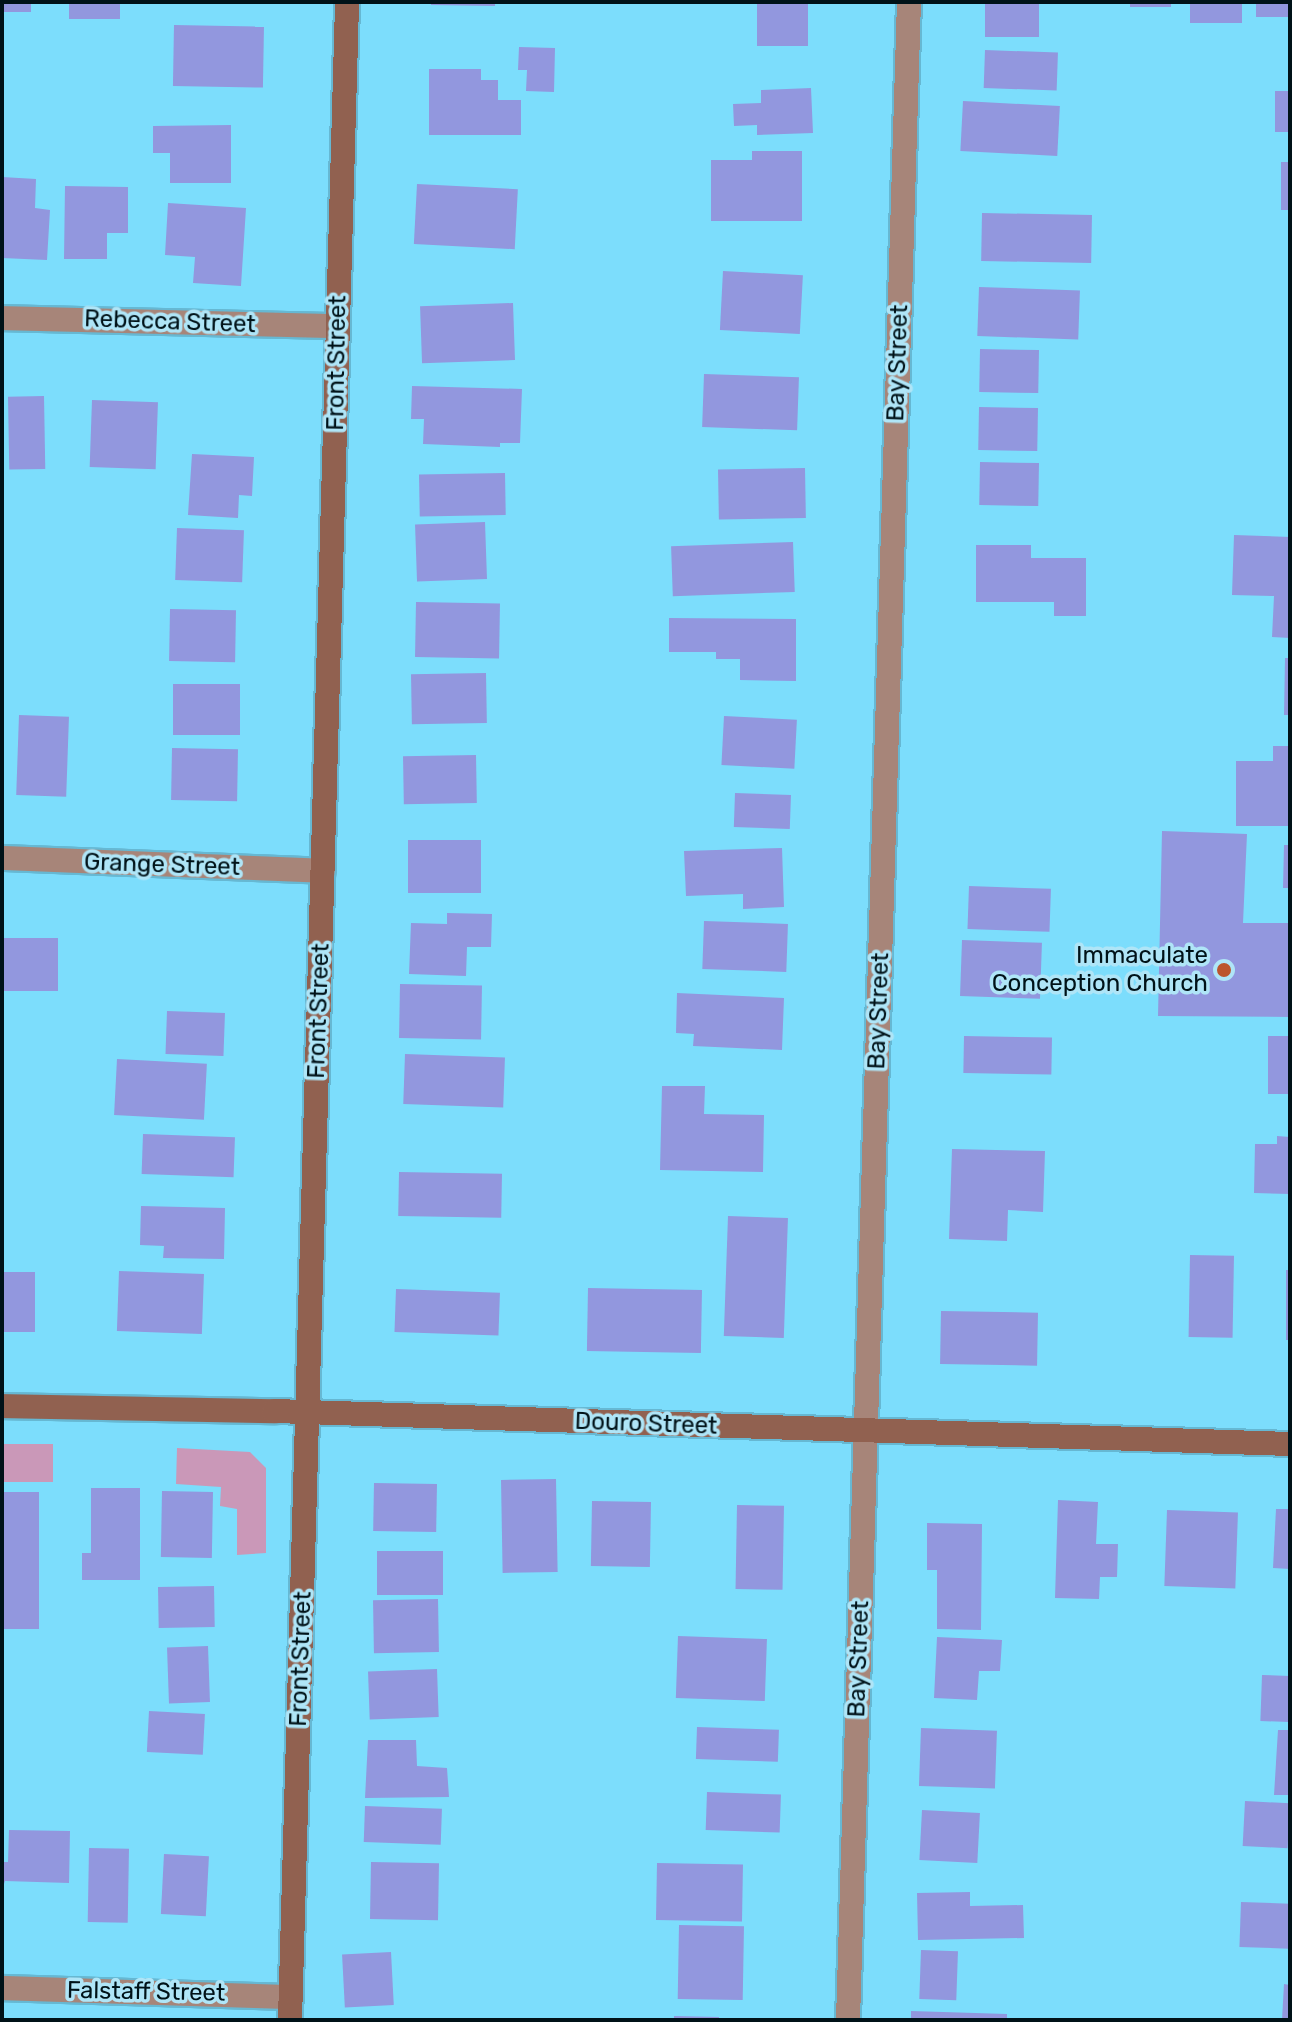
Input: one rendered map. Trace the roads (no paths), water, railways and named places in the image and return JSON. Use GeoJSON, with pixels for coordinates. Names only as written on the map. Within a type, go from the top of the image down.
{"type":"FeatureCollection","features":[{"type":"Feature","properties":{"kind":"street","name":"Front Street"},"geometry":{"type":"LineString","coordinates":[[290,2009],[347,2]]}},
{"type":"Feature","properties":{"kind":"street","name":"Bay Street"},"geometry":{"type":"LineString","coordinates":[[848,2020],[909,2]]}},
{"type":"Feature","properties":{"kind":"street","name":"Rebecca Street"},"geometry":{"type":"LineString","coordinates":[[2,318],[338,326]]}},
{"type":"Feature","properties":{"kind":"street","name":"Grange Street"},"geometry":{"type":"LineString","coordinates":[[2,858],[323,871]]}},
{"type":"Feature","properties":{"kind":"street","name":"Douro Street"},"geometry":{"type":"LineString","coordinates":[[2,1406],[1290,1444]]}},
{"type":"Feature","properties":{"kind":"street","name":"Falstaff Street"},"geometry":{"type":"LineString","coordinates":[[2,1988],[290,2009]]}},
{"type":"Feature","properties":{"kind":"place","name":"Immaculate Conception Church"},"geometry":{"type":"Point","coordinates":[1224,970]}}]}
